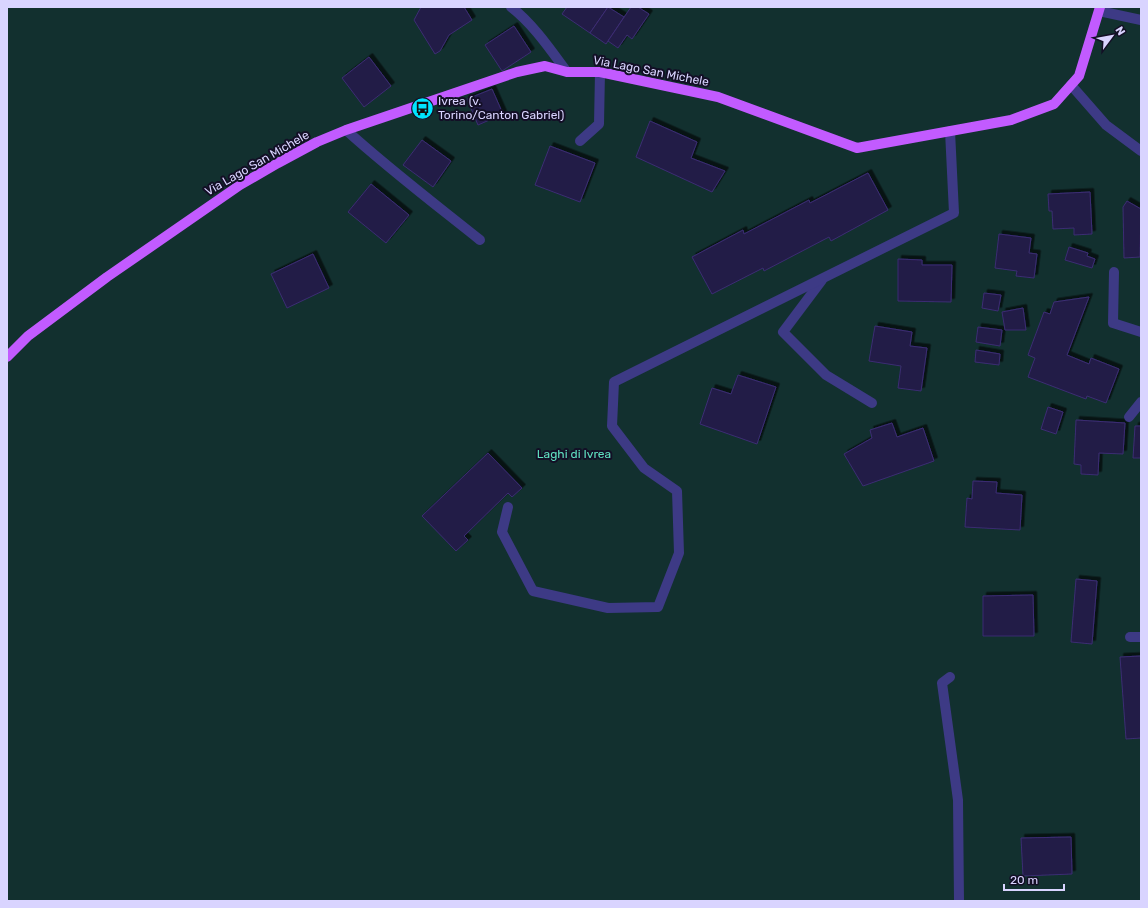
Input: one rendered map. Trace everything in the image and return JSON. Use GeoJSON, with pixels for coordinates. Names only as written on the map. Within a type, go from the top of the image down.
{"type":"FeatureCollection","features":[{"type":"Feature","properties":{"kind":"main road","name":"Via Lago San Michele"},"geometry":{"type":"LineString","coordinates":[[7,357],[28,336],[107,277],[233,190],[278,163],[317,142],[346,130],[517,72],[545,66],[567,72],[600,72],[718,97],[857,148],[1011,120],[1054,104],[1079,76],[1100,9]]}},
{"type":"Feature","properties":{"kind":"street"},"geometry":{"type":"LineString","coordinates":[[510,7],[518,12],[546,43],[567,72]]}},
{"type":"Feature","properties":{"kind":"street"},"geometry":{"type":"LineString","coordinates":[[1100,9],[1141,20]]}},
{"type":"Feature","properties":{"kind":"street"},"geometry":{"type":"LineString","coordinates":[[580,141],[599,124],[600,72]]}},
{"type":"Feature","properties":{"kind":"street"},"geometry":{"type":"LineString","coordinates":[[1071,85],[1106,125],[1141,151]]}},
{"type":"Feature","properties":{"kind":"street"},"geometry":{"type":"LineString","coordinates":[[346,130],[387,167],[418,189],[480,240]]}},
{"type":"Feature","properties":{"kind":"street"},"geometry":{"type":"LineString","coordinates":[[508,507],[502,532],[533,591],[608,608],[658,607],[679,553],[677,491],[644,468],[612,426],[614,382],[954,213],[950,131]]}},
{"type":"Feature","properties":{"kind":"street"},"geometry":{"type":"LineString","coordinates":[[1114,272],[1113,323],[1141,332]]}},
{"type":"Feature","properties":{"kind":"street"},"geometry":{"type":"LineString","coordinates":[[824,278],[783,332],[826,375],[872,403]]}},
{"type":"Feature","properties":{"kind":"street"},"geometry":{"type":"LineString","coordinates":[[1129,417],[1141,402]]}},
{"type":"Feature","properties":{"kind":"street"},"geometry":{"type":"LineString","coordinates":[[1130,637],[1141,637]]}},
{"type":"Feature","properties":{"kind":"street"},"geometry":{"type":"LineString","coordinates":[[950,677],[942,683],[958,800],[959,901]]}},
{"type":"Feature","properties":{"kind":"green space","name":"Laghi di Ivrea"},"geometry":{"type":"Polygon","coordinates":[[[7,7],[1141,7],[1141,901],[7,901],[7,7]]]}},
{"type":"Feature","properties":{"kind":"building"},"geometry":{"type":"Polygon","coordinates":[[[421,7],[464,7],[472,20],[449,35],[440,51],[435,54],[414,20],[421,7]]]}},
{"type":"Feature","properties":{"kind":"building"},"geometry":{"type":"Polygon","coordinates":[[[567,7],[608,7],[590,33],[562,14],[567,7]]]}},
{"type":"Feature","properties":{"kind":"building"},"geometry":{"type":"Polygon","coordinates":[[[608,7],[624,17],[606,44],[590,33],[608,7]]]}},
{"type":"Feature","properties":{"kind":"building"},"geometry":{"type":"Polygon","coordinates":[[[631,7],[638,7],[649,14],[632,39],[627,35],[618,48],[608,41],[631,7]]]}},
{"type":"Feature","properties":{"kind":"building"},"geometry":{"type":"Polygon","coordinates":[[[514,26],[531,52],[502,71],[485,45],[514,26]]]}},
{"type":"Feature","properties":{"kind":"building"},"geometry":{"type":"Polygon","coordinates":[[[369,57],[391,86],[364,107],[342,78],[369,57]]]}},
{"type":"Feature","properties":{"kind":"building"},"geometry":{"type":"Polygon","coordinates":[[[492,89],[503,114],[478,125],[467,99],[492,89]]]}},
{"type":"Feature","properties":{"kind":"building"},"geometry":{"type":"Polygon","coordinates":[[[650,121],[697,142],[691,158],[725,171],[712,192],[636,157],[650,121]]]}},
{"type":"Feature","properties":{"kind":"building"},"geometry":{"type":"Polygon","coordinates":[[[422,140],[451,161],[433,187],[403,165],[422,140]]]}},
{"type":"Feature","properties":{"kind":"building"},"geometry":{"type":"Polygon","coordinates":[[[550,146],[595,163],[580,202],[535,185],[550,146]]]}},
{"type":"Feature","properties":{"kind":"building"},"geometry":{"type":"Polygon","coordinates":[[[868,173],[888,210],[831,241],[829,237],[764,271],[763,268],[712,294],[692,257],[743,230],[744,234],[809,200],[810,203],[868,173]]]}},
{"type":"Feature","properties":{"kind":"building"},"geometry":{"type":"Polygon","coordinates":[[[371,184],[409,215],[386,243],[348,212],[371,184]]]}},
{"type":"Feature","properties":{"kind":"building"},"geometry":{"type":"Polygon","coordinates":[[[1090,192],[1092,234],[1074,235],[1074,228],[1053,229],[1052,211],[1049,211],[1048,194],[1090,192]]]}},
{"type":"Feature","properties":{"kind":"building"},"geometry":{"type":"Polygon","coordinates":[[[1127,201],[1141,209],[1140,257],[1124,258],[1123,207],[1127,201]]]}},
{"type":"Feature","properties":{"kind":"building"},"geometry":{"type":"Polygon","coordinates":[[[999,234],[1031,238],[1029,253],[1037,254],[1034,278],[1016,276],[1017,271],[995,268],[999,234]]]}},
{"type":"Feature","properties":{"kind":"building"},"geometry":{"type":"Polygon","coordinates":[[[1069,247],[1088,253],[1087,256],[1095,259],[1092,268],[1065,260],[1069,247]]]}},
{"type":"Feature","properties":{"kind":"building"},"geometry":{"type":"Polygon","coordinates":[[[313,254],[329,288],[287,308],[271,274],[313,254]]]}},
{"type":"Feature","properties":{"kind":"building"},"geometry":{"type":"Polygon","coordinates":[[[898,259],[922,260],[922,265],[952,265],[951,302],[898,301],[898,259]]]}},
{"type":"Feature","properties":{"kind":"building"},"geometry":{"type":"Polygon","coordinates":[[[984,293],[1001,295],[998,311],[982,308],[984,293]]]}},
{"type":"Feature","properties":{"kind":"building"},"geometry":{"type":"Polygon","coordinates":[[[1089,297],[1067,355],[1089,364],[1091,358],[1119,369],[1106,403],[1087,396],[1086,399],[1028,377],[1035,358],[1028,355],[1044,312],[1050,314],[1054,302],[1089,297]]]}},
{"type":"Feature","properties":{"kind":"building"},"geometry":{"type":"Polygon","coordinates":[[[1023,308],[1026,330],[1005,330],[1002,312],[1023,308]]]}},
{"type":"Feature","properties":{"kind":"building"},"geometry":{"type":"Polygon","coordinates":[[[875,326],[912,332],[910,346],[927,348],[921,391],[898,388],[901,366],[869,361],[875,326]]]}},
{"type":"Feature","properties":{"kind":"building"},"geometry":{"type":"Polygon","coordinates":[[[978,327],[1002,330],[1000,346],[976,342],[978,327]]]}},
{"type":"Feature","properties":{"kind":"building"},"geometry":{"type":"Polygon","coordinates":[[[976,350],[1000,354],[999,365],[975,362],[976,350]]]}},
{"type":"Feature","properties":{"kind":"building"},"geometry":{"type":"Polygon","coordinates":[[[738,375],[776,387],[757,444],[700,424],[712,388],[731,394],[738,375]]]}},
{"type":"Feature","properties":{"kind":"building"},"geometry":{"type":"Polygon","coordinates":[[[1048,407],[1063,412],[1056,434],[1041,429],[1048,407]]]}},
{"type":"Feature","properties":{"kind":"building"},"geometry":{"type":"Polygon","coordinates":[[[1076,420],[1125,423],[1123,454],[1099,453],[1098,475],[1081,474],[1081,465],[1074,464],[1076,420]]]}},
{"type":"Feature","properties":{"kind":"building"},"geometry":{"type":"Polygon","coordinates":[[[892,423],[897,437],[923,428],[934,461],[863,486],[844,454],[872,438],[870,430],[892,423]]]}},
{"type":"Feature","properties":{"kind":"building"},"geometry":{"type":"Polygon","coordinates":[[[1135,426],[1141,426],[1141,458],[1133,458],[1135,426]]]}},
{"type":"Feature","properties":{"kind":"building"},"geometry":{"type":"Polygon","coordinates":[[[488,453],[522,488],[512,497],[508,493],[464,536],[468,540],[456,551],[422,516],[488,453]]]}},
{"type":"Feature","properties":{"kind":"building"},"geometry":{"type":"Polygon","coordinates":[[[973,481],[997,482],[996,493],[1022,495],[1020,530],[965,527],[967,498],[972,499],[973,481]]]}},
{"type":"Feature","properties":{"kind":"building"},"geometry":{"type":"Polygon","coordinates":[[[1076,579],[1097,581],[1092,644],[1071,642],[1076,579]]]}},
{"type":"Feature","properties":{"kind":"building"},"geometry":{"type":"Polygon","coordinates":[[[1033,595],[1034,636],[983,636],[983,596],[1033,595]]]}},
{"type":"Feature","properties":{"kind":"building"},"geometry":{"type":"Polygon","coordinates":[[[1141,656],[1141,738],[1126,739],[1120,657],[1141,656]]]}},
{"type":"Feature","properties":{"kind":"building"},"geometry":{"type":"Polygon","coordinates":[[[1071,837],[1072,874],[1023,876],[1021,838],[1071,837]]]}},
{"type":"Feature","properties":{"kind":"place","name":"Ivrea (v. Torino/Canton Gabriel)"},"geometry":{"type":"Point","coordinates":[422,108]}}]}
